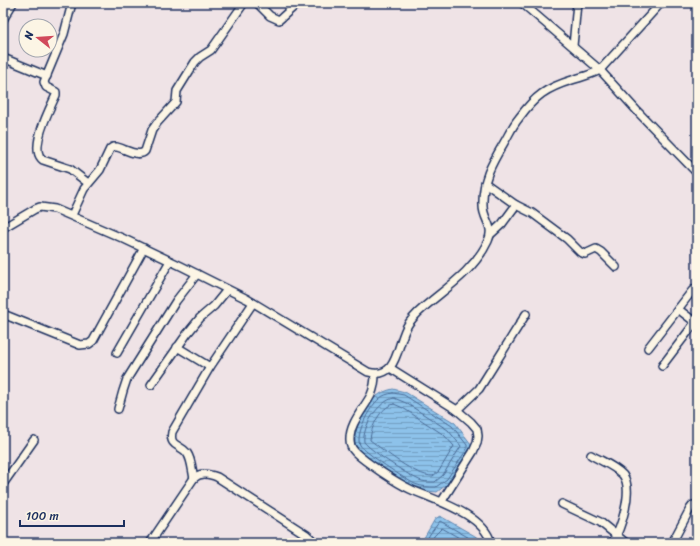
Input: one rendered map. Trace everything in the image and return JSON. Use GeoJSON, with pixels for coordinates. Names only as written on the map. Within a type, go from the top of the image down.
{"type":"FeatureCollection","features":[{"type":"Feature","properties":{"kind":"street"},"geometry":{"type":"LineString","coordinates":[[3,20],[14,3]]}},
{"type":"Feature","properties":{"kind":"street"},"geometry":{"type":"LineString","coordinates":[[72,3],[64,34],[44,85],[56,92],[56,95],[37,146],[39,158],[70,169],[88,183]]}},
{"type":"Feature","properties":{"kind":"street"},"geometry":{"type":"LineString","coordinates":[[72,215],[88,183],[100,170],[110,149],[117,147],[139,154],[145,151],[152,130],[176,102],[177,91],[195,62],[211,50],[244,3]]}},
{"type":"Feature","properties":{"kind":"street"},"geometry":{"type":"LineString","coordinates":[[257,3],[270,16],[279,20],[298,3]]}},
{"type":"Feature","properties":{"kind":"street"},"geometry":{"type":"LineString","coordinates":[[522,3],[600,70],[697,173]]}},
{"type":"Feature","properties":{"kind":"street"},"geometry":{"type":"LineString","coordinates":[[573,46],[577,3]]}},
{"type":"Feature","properties":{"kind":"street"},"geometry":{"type":"LineString","coordinates":[[491,234],[483,208],[486,176],[491,163],[518,119],[539,94],[600,70],[660,3]]}},
{"type":"Feature","properties":{"kind":"street"},"geometry":{"type":"LineString","coordinates":[[694,3],[697,6]]}},
{"type":"Feature","properties":{"kind":"street"},"geometry":{"type":"LineString","coordinates":[[3,58],[47,76]]}},
{"type":"Feature","properties":{"kind":"street"},"geometry":{"type":"LineString","coordinates":[[485,183],[516,205],[532,213],[567,239],[580,252],[585,254],[596,250],[601,252],[616,267]]}},
{"type":"Feature","properties":{"kind":"street"},"geometry":{"type":"LineString","coordinates":[[3,228],[40,207],[56,209],[72,215],[144,248],[253,303],[358,367],[376,374],[382,373],[390,368],[394,362],[408,324],[417,313],[470,268],[488,242],[491,234],[502,224],[516,205]]}},
{"type":"Feature","properties":{"kind":"street"},"geometry":{"type":"LineString","coordinates":[[3,314],[80,346],[89,344],[93,341],[144,248]]}},
{"type":"Feature","properties":{"kind":"street"},"geometry":{"type":"LineString","coordinates":[[117,353],[170,261]]}},
{"type":"Feature","properties":{"kind":"street"},"geometry":{"type":"LineString","coordinates":[[118,409],[127,379],[176,301],[197,274]]}},
{"type":"Feature","properties":{"kind":"street"},"geometry":{"type":"LineString","coordinates":[[648,348],[692,291],[697,287]]}},
{"type":"Feature","properties":{"kind":"street"},"geometry":{"type":"LineString","coordinates":[[152,385],[192,327],[214,306],[227,290]]}},
{"type":"Feature","properties":{"kind":"street"},"geometry":{"type":"LineString","coordinates":[[194,478],[188,454],[174,444],[171,436],[172,432],[210,367],[253,303]]}},
{"type":"Feature","properties":{"kind":"street"},"geometry":{"type":"LineString","coordinates":[[662,366],[696,321],[678,309]]}},
{"type":"Feature","properties":{"kind":"street"},"geometry":{"type":"LineString","coordinates":[[457,410],[479,389],[526,314]]}},
{"type":"Feature","properties":{"kind":"street"},"geometry":{"type":"LineString","coordinates":[[177,347],[210,367]]}},
{"type":"Feature","properties":{"kind":"street"},"geometry":{"type":"LineString","coordinates":[[390,368],[457,410],[471,422],[477,430],[477,443],[473,452],[442,502]]}},
{"type":"Feature","properties":{"kind":"street"},"geometry":{"type":"LineString","coordinates":[[376,374],[371,395],[351,431],[351,446],[354,452],[409,489],[442,502],[479,524],[488,535],[491,543]]}},
{"type":"Feature","properties":{"kind":"street"},"geometry":{"type":"LineString","coordinates":[[3,484],[34,440]]}},
{"type":"Feature","properties":{"kind":"street"},"geometry":{"type":"LineString","coordinates":[[591,456],[618,471],[626,482],[628,491],[626,503],[617,535],[612,543]]}},
{"type":"Feature","properties":{"kind":"street"},"geometry":{"type":"LineString","coordinates":[[150,543],[194,478],[198,475],[204,474],[217,476],[307,535],[316,543]]}},
{"type":"Feature","properties":{"kind":"street"},"geometry":{"type":"LineString","coordinates":[[562,504],[594,519],[626,543]]}},
{"type":"Feature","properties":{"kind":"street"},"geometry":{"type":"LineString","coordinates":[[672,543],[690,508],[693,505],[697,505]]}},
{"type":"Feature","properties":{"kind":"water"},"geometry":{"type":"Polygon","coordinates":[[[393,389],[405,392],[455,423],[471,444],[471,450],[450,482],[437,492],[425,491],[413,487],[373,462],[356,446],[355,437],[359,422],[370,402],[376,396],[393,389]]]}},
{"type":"Feature","properties":{"kind":"water"},"geometry":{"type":"Polygon","coordinates":[[[440,516],[475,536],[484,543],[421,543],[435,519],[440,516]]]}}]}
